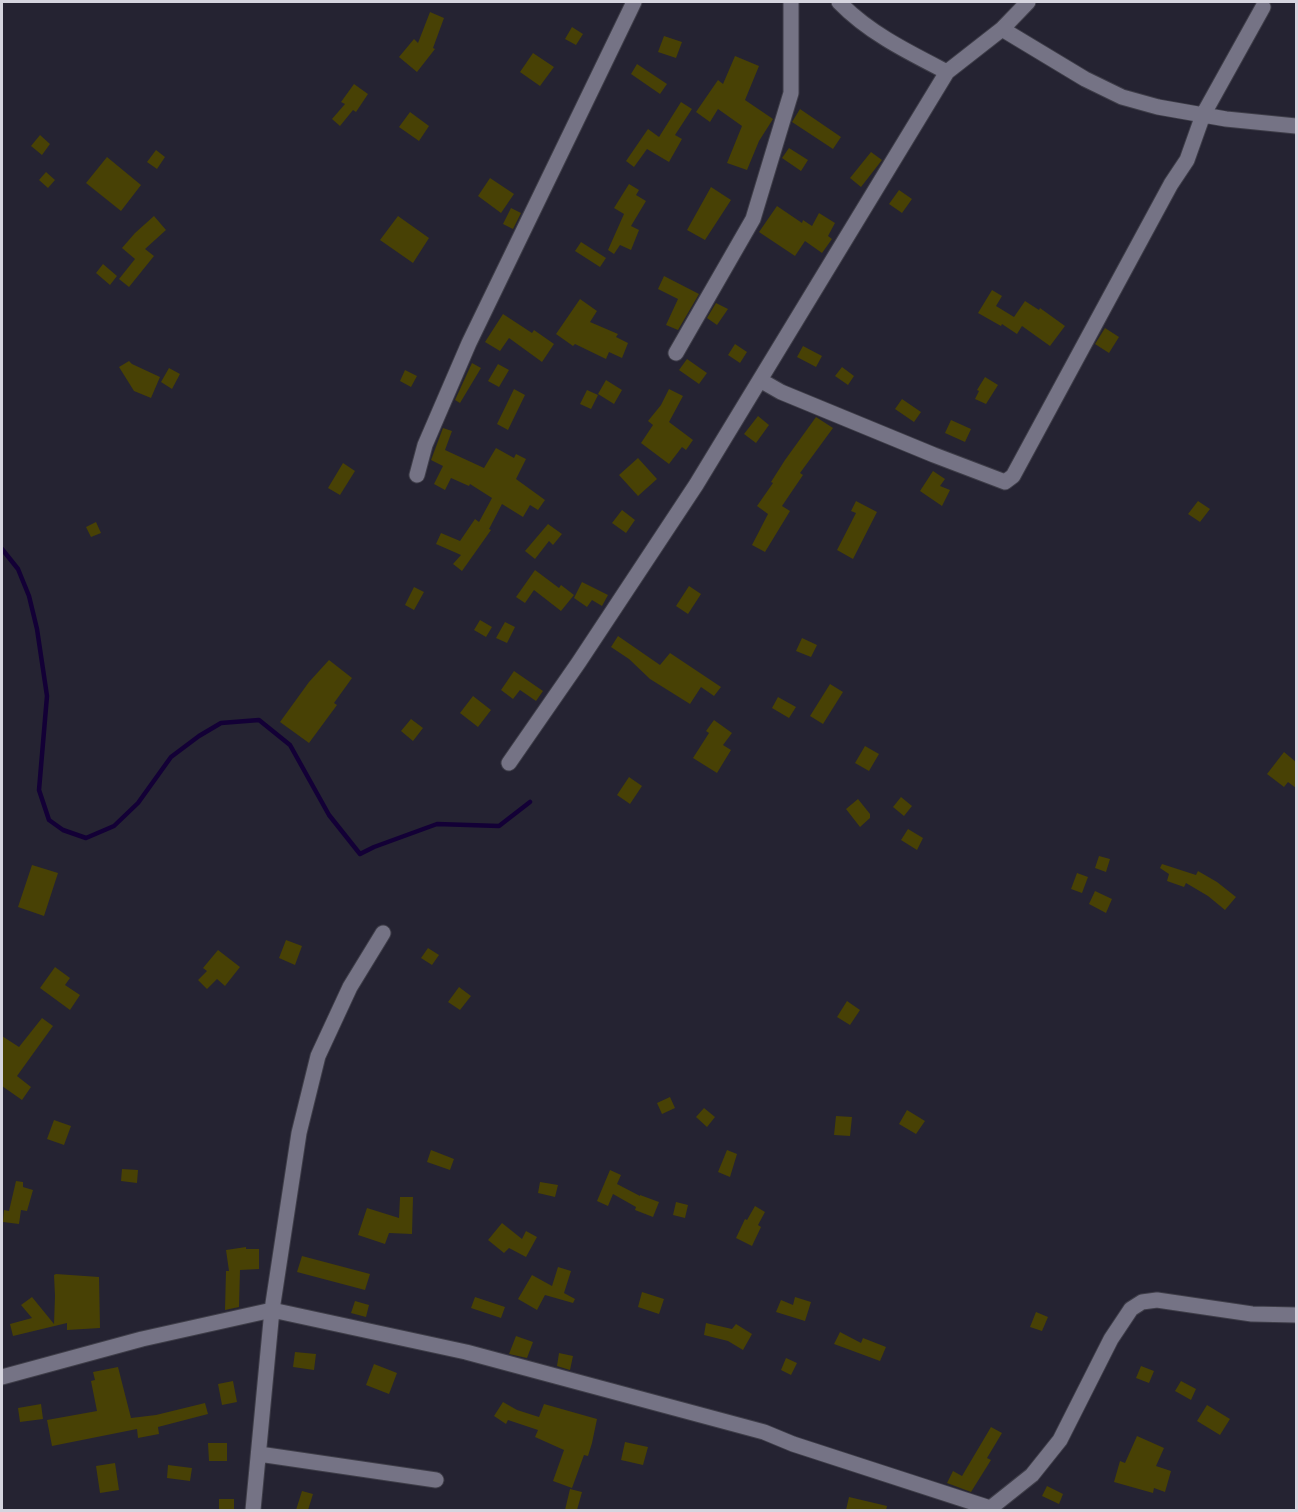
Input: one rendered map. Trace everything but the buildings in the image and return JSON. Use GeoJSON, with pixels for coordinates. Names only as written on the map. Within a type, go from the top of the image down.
{"type":"FeatureCollection","features":[{"type":"Feature","properties":{"kind":"street"},"geometry":{"type":"LineString","coordinates":[[417,475],[425,445],[469,343],[634,2]]}},
{"type":"Feature","properties":{"kind":"street"},"geometry":{"type":"LineString","coordinates":[[676,354],[753,219],[791,93],[790,2]]}},
{"type":"Feature","properties":{"kind":"street"},"geometry":{"type":"LineString","coordinates":[[839,2],[883,37],[946,72]]}},
{"type":"Feature","properties":{"kind":"street"},"geometry":{"type":"LineString","coordinates":[[509,763],[696,485],[946,72],[1002,29],[1028,2]]}},
{"type":"Feature","properties":{"kind":"street"},"geometry":{"type":"LineString","coordinates":[[760,380],[792,396],[1005,482],[1013,476],[1171,184],[1187,160],[1203,115],[1263,7]]}},
{"type":"Feature","properties":{"kind":"street"},"geometry":{"type":"LineString","coordinates":[[1002,29],[1085,79],[1122,97],[1158,107],[1203,115],[1296,126]]}},
{"type":"Feature","properties":{"kind":"street"},"geometry":{"type":"LineString","coordinates":[[253,1510],[272,1310],[299,1133],[318,1056],[350,987],[383,933]]}},
{"type":"Feature","properties":{"kind":"street"},"geometry":{"type":"LineString","coordinates":[[2,1377],[142,1339],[272,1310],[466,1352],[764,1432],[793,1444],[989,1509],[1032,1475],[1060,1440],[1111,1340],[1131,1309],[1142,1302],[1157,1300],[1252,1314],[1296,1315]]}},
{"type":"Feature","properties":{"kind":"street"},"geometry":{"type":"LineString","coordinates":[[259,1454],[436,1480]]}},
{"type":"Feature","properties":{"kind":"waterway"},"geometry":{"type":"LineString","coordinates":[[2,549],[18,569],[29,596],[37,629],[47,696],[39,790],[49,820],[63,830],[86,838],[114,826],[138,803],[171,757],[199,736],[221,723],[259,720],[290,745],[329,815],[360,854],[437,824],[499,826],[530,802]]}}]}
